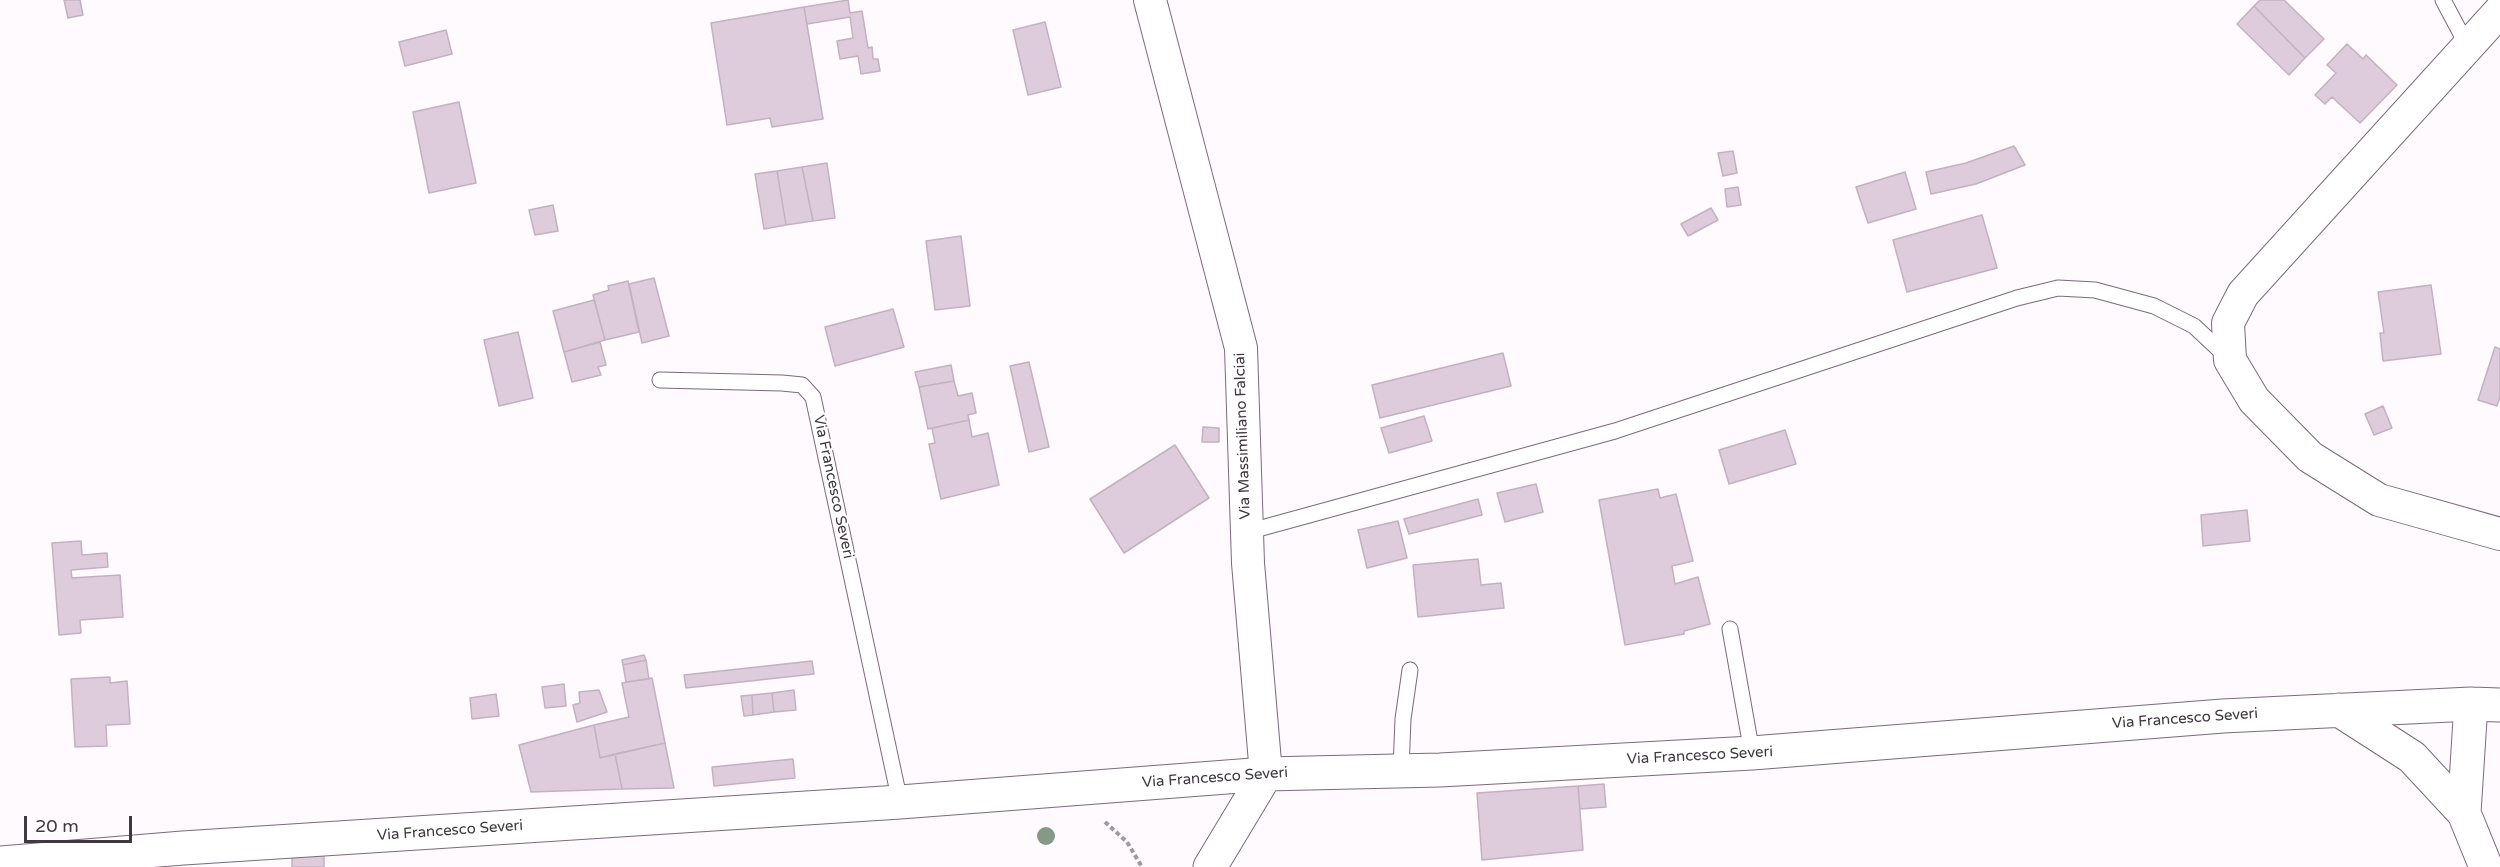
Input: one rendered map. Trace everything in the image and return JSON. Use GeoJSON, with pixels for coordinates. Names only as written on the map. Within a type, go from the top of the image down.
{"type":"FeatureCollection","features":[{"type":"Feature","properties":{"kind":"street","name":"Via Massimiliano Falciai"},"geometry":{"type":"LineString","coordinates":[[1150,0],[1241,348],[1247,532],[1266,774]]}},
{"type":"Feature","properties":{"kind":"street"},"geometry":{"type":"LineString","coordinates":[[2500,11],[2243,294],[2228,323],[2230,360],[2254,400],[2310,457],[2379,500],[2500,534]]}},
{"type":"Feature","properties":{"kind":"street"},"geometry":{"type":"LineString","coordinates":[[2464,813],[2486,704]]}},
{"type":"Feature","properties":{"kind":"street","name":"Via Francesco Severi"},"geometry":{"type":"LineString","coordinates":[[0,862],[183,857],[1266,774],[1440,770],[1752,753],[2223,716],[2486,704]]}},
{"type":"Feature","properties":{"kind":"street"},"geometry":{"type":"LineString","coordinates":[[2339,711],[2412,757],[2464,813],[2486,867]]}},
{"type":"Feature","properties":{"kind":"street"},"geometry":{"type":"LineString","coordinates":[[1210,867],[1266,774]]}},
{"type":"Feature","properties":{"kind":"street"},"geometry":{"type":"LineString","coordinates":[[2492,867],[2500,850]]}},
{"type":"Feature","properties":{"kind":"lane"},"geometry":{"type":"LineString","coordinates":[[2443,0],[2468,47]]}},
{"type":"Feature","properties":{"kind":"lane"},"geometry":{"type":"LineString","coordinates":[[1247,532],[1615,431],[2006,302],[2058,288],[2095,290],[2154,306],[2194,326],[2230,360]]}},
{"type":"Feature","properties":{"kind":"lane","name":"Via Francesco Severi"},"geometry":{"type":"LineString","coordinates":[[660,380],[782,382],[802,385],[813,397],[900,802]]}},
{"type":"Feature","properties":{"kind":"lane"},"geometry":{"type":"LineString","coordinates":[[1730,629],[1752,753]]}},
{"type":"Feature","properties":{"kind":"lane"},"geometry":{"type":"LineString","coordinates":[[1401,770],[1403,719],[1410,670]]}},
{"type":"Feature","properties":{"kind":"path"},"geometry":{"type":"LineString","coordinates":[[1098,818],[1127,842],[1142,867]]}},
{"type":"Feature","properties":{"kind":"building"},"geometry":{"type":"Polygon","coordinates":[[[64,0],[80,0],[83,15],[68,18],[64,0]]]}},
{"type":"Feature","properties":{"kind":"building"},"geometry":{"type":"Polygon","coordinates":[[[848,0],[850,13],[862,11],[868,48],[872,47],[873,59],[878,59],[880,71],[861,74],[858,56],[840,59],[837,41],[853,38],[850,17],[807,24],[804,7],[848,0]]]}},
{"type":"Feature","properties":{"kind":"building"},"geometry":{"type":"Polygon","coordinates":[[[2260,0],[2284,0],[2324,39],[2305,58],[2254,6],[2260,0]]]}},
{"type":"Feature","properties":{"kind":"building"},"geometry":{"type":"Polygon","coordinates":[[[2254,6],[2305,58],[2289,75],[2237,24],[2254,6]]]}},
{"type":"Feature","properties":{"kind":"building"},"geometry":{"type":"Polygon","coordinates":[[[804,7],[823,119],[772,127],[770,118],[727,125],[711,23],[804,7]]]}},
{"type":"Feature","properties":{"kind":"building"},"geometry":{"type":"Polygon","coordinates":[[[1045,22],[1061,87],[1028,95],[1013,30],[1045,22]]]}},
{"type":"Feature","properties":{"kind":"building"},"geometry":{"type":"Polygon","coordinates":[[[446,30],[452,54],[405,66],[399,42],[446,30]]]}},
{"type":"Feature","properties":{"kind":"building"},"geometry":{"type":"Polygon","coordinates":[[[2347,44],[2363,59],[2366,55],[2397,85],[2360,123],[2332,97],[2325,104],[2315,95],[2336,73],[2327,65],[2347,44]]]}},
{"type":"Feature","properties":{"kind":"building"},"geometry":{"type":"Polygon","coordinates":[[[459,102],[476,183],[429,193],[413,112],[459,102]]]}},
{"type":"Feature","properties":{"kind":"building"},"geometry":{"type":"Polygon","coordinates":[[[2014,146],[2025,165],[1976,184],[1931,194],[1926,172],[1966,163],[2014,146]]]}},
{"type":"Feature","properties":{"kind":"building"},"geometry":{"type":"Polygon","coordinates":[[[1733,151],[1737,173],[1723,176],[1718,153],[1733,151]]]}},
{"type":"Feature","properties":{"kind":"building"},"geometry":{"type":"Polygon","coordinates":[[[827,163],[835,218],[813,221],[802,167],[827,163]]]}},
{"type":"Feature","properties":{"kind":"building"},"geometry":{"type":"Polygon","coordinates":[[[802,167],[813,221],[786,225],[777,171],[802,167]]]}},
{"type":"Feature","properties":{"kind":"building"},"geometry":{"type":"Polygon","coordinates":[[[777,171],[786,225],[764,229],[755,174],[777,171]]]}},
{"type":"Feature","properties":{"kind":"building"},"geometry":{"type":"Polygon","coordinates":[[[1905,172],[1916,209],[1868,223],[1856,187],[1905,172]]]}},
{"type":"Feature","properties":{"kind":"building"},"geometry":{"type":"Polygon","coordinates":[[[1738,187],[1741,205],[1727,207],[1725,189],[1738,187]]]}},
{"type":"Feature","properties":{"kind":"building"},"geometry":{"type":"Polygon","coordinates":[[[553,205],[558,231],[535,235],[529,210],[553,205]]]}},
{"type":"Feature","properties":{"kind":"building"},"geometry":{"type":"Polygon","coordinates":[[[1711,208],[1718,220],[1688,236],[1681,224],[1711,208]]]}},
{"type":"Feature","properties":{"kind":"building"},"geometry":{"type":"Polygon","coordinates":[[[1982,215],[1997,268],[1907,292],[1893,240],[1982,215]]]}},
{"type":"Feature","properties":{"kind":"building"},"geometry":{"type":"Polygon","coordinates":[[[961,236],[970,306],[935,310],[926,241],[961,236]]]}},
{"type":"Feature","properties":{"kind":"building"},"geometry":{"type":"Polygon","coordinates":[[[654,278],[669,336],[642,343],[629,284],[654,278]]]}},
{"type":"Feature","properties":{"kind":"building"},"geometry":{"type":"Polygon","coordinates":[[[628,281],[639,332],[605,340],[593,295],[609,290],[608,286],[628,281]]]}},
{"type":"Feature","properties":{"kind":"building"},"geometry":{"type":"Polygon","coordinates":[[[2431,285],[2441,354],[2383,361],[2380,333],[2384,333],[2378,292],[2431,285]]]}},
{"type":"Feature","properties":{"kind":"building"},"geometry":{"type":"Polygon","coordinates":[[[594,300],[605,340],[564,352],[553,311],[594,300]]]}},
{"type":"Feature","properties":{"kind":"building"},"geometry":{"type":"Polygon","coordinates":[[[893,309],[904,347],[835,366],[825,327],[893,309]]]}},
{"type":"Feature","properties":{"kind":"building"},"geometry":{"type":"Polygon","coordinates":[[[518,332],[533,398],[499,406],[484,340],[518,332]]]}},
{"type":"Feature","properties":{"kind":"building"},"geometry":{"type":"Polygon","coordinates":[[[600,342],[606,365],[598,367],[601,375],[572,382],[564,352],[600,342]]]}},
{"type":"Feature","properties":{"kind":"building"},"geometry":{"type":"Polygon","coordinates":[[[2495,347],[2500,349],[2500,397],[2497,406],[2478,400],[2495,347]]]}},
{"type":"Feature","properties":{"kind":"building"},"geometry":{"type":"Polygon","coordinates":[[[1503,353],[1511,386],[1380,418],[1372,385],[1503,353]]]}},
{"type":"Feature","properties":{"kind":"building"},"geometry":{"type":"Polygon","coordinates":[[[1029,362],[1049,447],[1029,452],[1010,366],[1029,362]]]}},
{"type":"Feature","properties":{"kind":"building"},"geometry":{"type":"Polygon","coordinates":[[[951,365],[954,381],[919,387],[915,372],[951,365]]]}},
{"type":"Feature","properties":{"kind":"building"},"geometry":{"type":"Polygon","coordinates":[[[954,381],[958,396],[972,393],[976,413],[968,415],[969,420],[928,429],[919,387],[954,381]]]}},
{"type":"Feature","properties":{"kind":"building"},"geometry":{"type":"Polygon","coordinates":[[[2383,406],[2392,428],[2374,435],[2365,414],[2383,406]]]}},
{"type":"Feature","properties":{"kind":"building"},"geometry":{"type":"Polygon","coordinates":[[[1424,416],[1432,441],[1389,453],[1381,428],[1424,416]]]}},
{"type":"Feature","properties":{"kind":"building"},"geometry":{"type":"Polygon","coordinates":[[[969,420],[972,437],[988,433],[999,485],[941,499],[929,444],[935,443],[932,428],[969,420]]]}},
{"type":"Feature","properties":{"kind":"building"},"geometry":{"type":"Polygon","coordinates":[[[1203,427],[1219,428],[1219,442],[1202,442],[1203,427]]]}},
{"type":"Feature","properties":{"kind":"building"},"geometry":{"type":"Polygon","coordinates":[[[1785,430],[1796,464],[1729,484],[1719,450],[1785,430]]]}},
{"type":"Feature","properties":{"kind":"building"},"geometry":{"type":"Polygon","coordinates":[[[1175,445],[1209,498],[1124,553],[1090,499],[1175,445]]]}},
{"type":"Feature","properties":{"kind":"building"},"geometry":{"type":"Polygon","coordinates":[[[1536,484],[1543,512],[1505,522],[1497,493],[1536,484]]]}},
{"type":"Feature","properties":{"kind":"building"},"geometry":{"type":"Polygon","coordinates":[[[1658,489],[1660,498],[1676,494],[1693,561],[1672,566],[1675,584],[1698,577],[1710,624],[1684,631],[1684,634],[1625,645],[1599,500],[1658,489]]]}},
{"type":"Feature","properties":{"kind":"building"},"geometry":{"type":"Polygon","coordinates":[[[1478,499],[1482,515],[1409,534],[1404,519],[1478,499]]]}},
{"type":"Feature","properties":{"kind":"building"},"geometry":{"type":"Polygon","coordinates":[[[2247,510],[2250,541],[2203,546],[2201,515],[2247,510]]]}},
{"type":"Feature","properties":{"kind":"building"},"geometry":{"type":"Polygon","coordinates":[[[1398,521],[1407,558],[1367,568],[1358,530],[1398,521]]]}},
{"type":"Feature","properties":{"kind":"building"},"geometry":{"type":"Polygon","coordinates":[[[81,541],[82,555],[107,553],[108,567],[71,570],[72,578],[120,575],[123,617],[80,620],[81,633],[59,635],[52,543],[81,541]]]}},
{"type":"Feature","properties":{"kind":"building"},"geometry":{"type":"Polygon","coordinates":[[[1478,559],[1481,585],[1501,583],[1504,608],[1418,617],[1413,565],[1478,559]]]}},
{"type":"Feature","properties":{"kind":"building"},"geometry":{"type":"Polygon","coordinates":[[[644,655],[646,660],[623,665],[622,660],[644,655]]]}},
{"type":"Feature","properties":{"kind":"building"},"geometry":{"type":"Polygon","coordinates":[[[646,660],[649,679],[626,682],[623,665],[646,660]]]}},
{"type":"Feature","properties":{"kind":"building"},"geometry":{"type":"Polygon","coordinates":[[[812,661],[814,674],[686,688],[684,675],[812,661]]]}},
{"type":"Feature","properties":{"kind":"building"},"geometry":{"type":"Polygon","coordinates":[[[110,677],[110,683],[127,681],[130,724],[106,725],[107,746],[75,747],[71,679],[110,677]]]}},
{"type":"Feature","properties":{"kind":"building"},"geometry":{"type":"Polygon","coordinates":[[[652,678],[665,743],[600,758],[594,725],[629,717],[622,683],[652,678]]]}},
{"type":"Feature","properties":{"kind":"building"},"geometry":{"type":"Polygon","coordinates":[[[564,684],[566,706],[545,708],[542,687],[564,684]]]}},
{"type":"Feature","properties":{"kind":"building"},"geometry":{"type":"Polygon","coordinates":[[[599,690],[607,712],[577,722],[573,705],[580,703],[579,692],[599,690]]]}},
{"type":"Feature","properties":{"kind":"building"},"geometry":{"type":"Polygon","coordinates":[[[794,690],[796,710],[774,712],[772,693],[794,690]]]}},
{"type":"Feature","properties":{"kind":"building"},"geometry":{"type":"Polygon","coordinates":[[[772,693],[774,712],[753,715],[752,695],[772,693]]]}},
{"type":"Feature","properties":{"kind":"building"},"geometry":{"type":"Polygon","coordinates":[[[496,694],[499,716],[472,719],[470,698],[496,694]]]}},
{"type":"Feature","properties":{"kind":"building"},"geometry":{"type":"Polygon","coordinates":[[[752,695],[753,715],[744,716],[741,696],[752,695]]]}},
{"type":"Feature","properties":{"kind":"building"},"geometry":{"type":"Polygon","coordinates":[[[594,725],[600,758],[615,754],[622,789],[531,792],[519,745],[594,725]]]}},
{"type":"Feature","properties":{"kind":"building"},"geometry":{"type":"Polygon","coordinates":[[[665,743],[674,788],[622,789],[615,754],[665,743]]]}},
{"type":"Feature","properties":{"kind":"building"},"geometry":{"type":"Polygon","coordinates":[[[793,759],[795,778],[714,786],[712,767],[793,759]]]}},
{"type":"Feature","properties":{"kind":"building"},"geometry":{"type":"Polygon","coordinates":[[[1604,784],[1606,807],[1580,809],[1578,786],[1604,784]]]}},
{"type":"Feature","properties":{"kind":"building"},"geometry":{"type":"Polygon","coordinates":[[[1578,786],[1583,850],[1482,860],[1477,793],[1578,786]]]}},
{"type":"Feature","properties":{"kind":"building"},"geometry":{"type":"Polygon","coordinates":[[[324,854],[324,867],[292,867],[292,856],[324,854]]]}}]}
